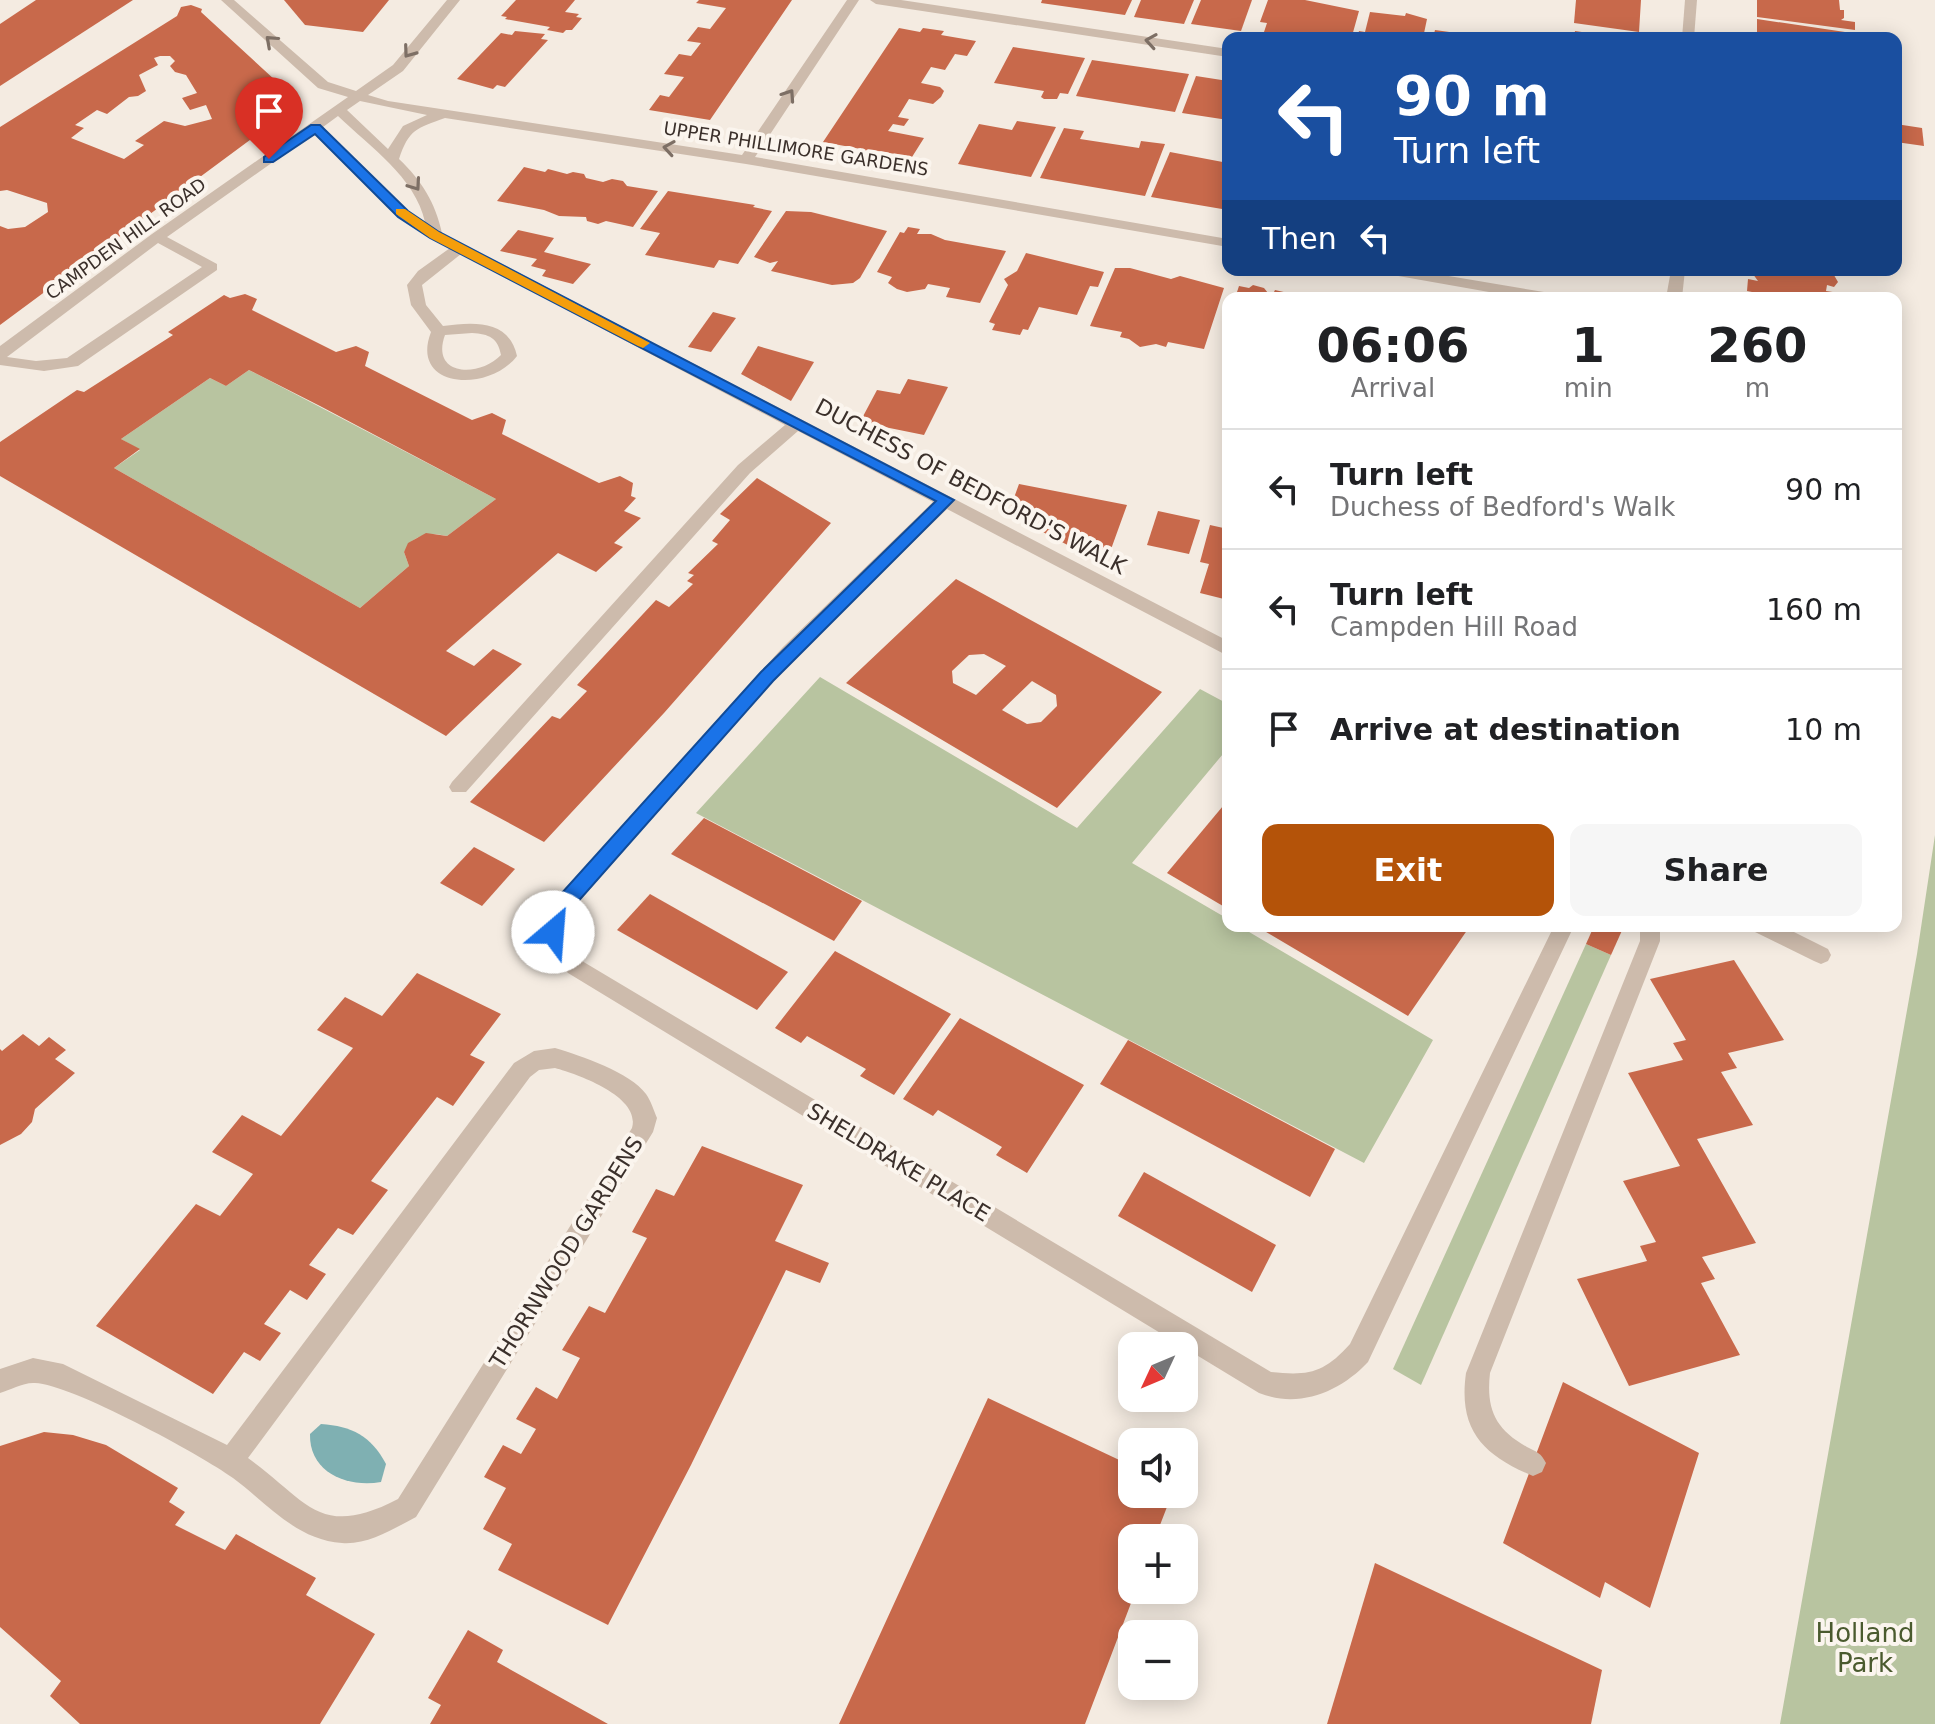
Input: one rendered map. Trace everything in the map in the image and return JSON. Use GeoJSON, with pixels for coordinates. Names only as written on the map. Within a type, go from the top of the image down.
{"type":"FeatureCollection","features":[{"type":"Feature","properties":{"kind":"street","name":"UPPER PHILLIMORE GARDENS"},"geometry":{"type":"LineString","coordinates":[[227,0],[309,75],[329,89],[358,97],[448,115],[746,160],[1222,242]]}},
{"type":"Feature","properties":{"kind":"street","name":"CAMPDEN HILL ROAD"},"geometry":{"type":"LineString","coordinates":[[0,354],[157,237],[398,68],[422,35],[454,0]]}},
{"type":"Feature","properties":{"kind":"street"},"geometry":{"type":"LineString","coordinates":[[746,160],[853,0]]}},
{"type":"Feature","properties":{"kind":"street"},"geometry":{"type":"LineString","coordinates":[[876,0],[1222,52]]}},
{"type":"Feature","properties":{"kind":"street"},"geometry":{"type":"LineString","coordinates":[[1688,32],[1691,0]]}},
{"type":"Feature","properties":{"kind":"street"},"geometry":{"type":"LineString","coordinates":[[340,111],[393,158],[428,204],[435,235]]}},
{"type":"Feature","properties":{"kind":"street"},"geometry":{"type":"LineString","coordinates":[[393,158],[397,138],[410,126],[448,115]]}},
{"type":"Feature","properties":{"kind":"street","name":"DUCHESS OF BEDFORD'S WALK"},"geometry":{"type":"LineString","coordinates":[[315,127],[403,214],[435,235],[1222,646]]}},
{"type":"Feature","properties":{"kind":"street"},"geometry":{"type":"LineString","coordinates":[[0,360],[35,368],[51,368],[72,362],[212,267],[157,237]]}},
{"type":"Feature","properties":{"kind":"street"},"geometry":{"type":"LineString","coordinates":[[439,331],[414,299],[414,285],[423,274],[460,248]]}},
{"type":"Feature","properties":{"kind":"street"},"geometry":{"type":"LineString","coordinates":[[1422,276],[1515,292]]}},
{"type":"Feature","properties":{"kind":"street"},"geometry":{"type":"LineString","coordinates":[[476,327],[490,330],[502,336],[508,345],[509,356],[493,371],[481,376],[465,377],[451,373],[432,351],[433,340],[439,331],[476,327]]}},
{"type":"Feature","properties":{"kind":"street"},"geometry":{"type":"LineString","coordinates":[[459,787],[744,469],[798,422]]}},
{"type":"Feature","properties":{"kind":"street","name":"SHELDRAKE PLACE"},"geometry":{"type":"LineString","coordinates":[[946,500],[782,660],[567,901],[553,932],[560,950],[575,967],[1268,1384],[1297,1387],[1323,1382],[1342,1373],[1359,1353],[1561,932]]}},
{"type":"Feature","properties":{"kind":"street"},"geometry":{"type":"LineString","coordinates":[[1533,1463],[1503,1449],[1486,1432],[1476,1405],[1478,1373],[1650,941],[1650,932]]}},
{"type":"Feature","properties":{"kind":"street"},"geometry":{"type":"LineString","coordinates":[[1774,932],[1821,955]]}},
{"type":"Feature","properties":{"kind":"street","name":"THORNWOOD GARDENS"},"geometry":{"type":"LineString","coordinates":[[0,1381],[33,1370],[63,1376],[230,1461],[259,1481],[275,1501],[295,1516],[337,1530],[367,1529],[407,1508],[642,1132],[646,1118],[638,1100],[615,1083],[555,1058],[534,1061],[522,1070],[230,1461]]}},
{"type":"Feature","properties":{"kind":"green space"},"geometry":{"type":"Polygon","coordinates":[[[249,370],[496,499],[447,536],[434,534],[412,541],[404,552],[409,566],[360,608],[114,468],[140,450],[121,439],[210,378],[226,386],[249,370]]]}},
{"type":"Feature","properties":{"kind":"green space"},"geometry":{"type":"Polygon","coordinates":[[[820,677],[1077,828],[1200,689],[1222,701],[1222,755],[1132,863],[1222,916],[1222,932],[1249,932],[1433,1040],[1364,1163],[696,813],[820,677]]]}},
{"type":"Feature","properties":{"kind":"green space","name":"Holland Park"},"geometry":{"type":"Polygon","coordinates":[[[1935,835],[1935,1724],[1780,1724],[1917,954],[1935,835]]]}},
{"type":"Feature","properties":{"kind":"green space"},"geometry":{"type":"Polygon","coordinates":[[[1586,944],[1611,955],[1421,1385],[1393,1369],[1586,944]]]}},
{"type":"Feature","properties":{"kind":"water"},"geometry":{"type":"Polygon","coordinates":[[[321,1424],[351,1430],[374,1446],[386,1464],[381,1482],[356,1483],[323,1468],[311,1448],[310,1434],[321,1424]]]}},
{"type":"Feature","properties":{"kind":"building"},"geometry":{"type":"Polygon","coordinates":[[[36,0],[133,0],[0,86],[0,24],[36,0]]]}},
{"type":"Feature","properties":{"kind":"building"},"geometry":{"type":"Polygon","coordinates":[[[284,0],[389,0],[363,32],[305,25],[284,0]]]}},
{"type":"Feature","properties":{"kind":"building"},"geometry":{"type":"Polygon","coordinates":[[[516,0],[575,0],[565,12],[579,14],[576,17],[582,18],[572,30],[563,33],[547,30],[550,27],[505,19],[507,17],[501,16],[516,0]]]}},
{"type":"Feature","properties":{"kind":"building"},"geometry":{"type":"Polygon","coordinates":[[[699,0],[792,0],[710,120],[649,110],[660,95],[669,97],[684,77],[664,74],[679,54],[691,56],[701,43],[687,41],[698,27],[710,29],[726,8],[696,3],[699,0]]]}},
{"type":"Feature","properties":{"kind":"building"},"geometry":{"type":"Polygon","coordinates":[[[1042,0],[1132,0],[1125,15],[1041,3],[1042,0]]]}},
{"type":"Feature","properties":{"kind":"building"},"geometry":{"type":"Polygon","coordinates":[[[1141,0],[1194,0],[1184,24],[1134,17],[1141,0]]]}},
{"type":"Feature","properties":{"kind":"building"},"geometry":{"type":"Polygon","coordinates":[[[1201,0],[1252,0],[1241,31],[1191,24],[1201,0]]]}},
{"type":"Feature","properties":{"kind":"building"},"geometry":{"type":"Polygon","coordinates":[[[1268,0],[1305,0],[1359,11],[1353,32],[1264,32],[1267,23],[1260,22],[1268,0]]]}},
{"type":"Feature","properties":{"kind":"building"},"geometry":{"type":"Polygon","coordinates":[[[1576,0],[1641,0],[1639,32],[1574,23],[1576,0]]]}},
{"type":"Feature","properties":{"kind":"building"},"geometry":{"type":"Polygon","coordinates":[[[1757,0],[1839,0],[1840,10],[1844,10],[1841,20],[1855,22],[1855,30],[1757,17],[1757,0]]]}},
{"type":"Feature","properties":{"kind":"building"},"geometry":{"type":"Polygon","coordinates":[[[191,5],[202,9],[201,12],[300,103],[0,325],[0,226],[8,229],[25,227],[48,212],[47,203],[7,190],[0,191],[0,127],[177,16],[181,7],[191,5]],[[170,56],[154,58],[158,65],[139,75],[146,91],[129,97],[107,114],[97,110],[75,125],[84,128],[71,138],[124,159],[144,145],[135,141],[164,121],[185,126],[212,119],[206,105],[190,110],[182,98],[197,93],[186,75],[175,72],[170,66],[175,61],[170,56]]]}},
{"type":"Feature","properties":{"kind":"building"},"geometry":{"type":"Polygon","coordinates":[[[1370,12],[1405,16],[1406,13],[1427,19],[1424,32],[1365,32],[1370,12]]]}},
{"type":"Feature","properties":{"kind":"building"},"geometry":{"type":"Polygon","coordinates":[[[1757,19],[1845,32],[1757,32],[1757,19]]]}},
{"type":"Feature","properties":{"kind":"building"},"geometry":{"type":"Polygon","coordinates":[[[899,28],[920,32],[923,28],[944,31],[941,35],[976,41],[967,56],[955,54],[945,70],[931,67],[921,83],[940,87],[944,91],[941,97],[933,104],[909,99],[898,117],[909,119],[904,126],[893,124],[888,131],[924,138],[912,157],[873,150],[870,155],[859,152],[861,149],[823,142],[899,28]]]}},
{"type":"Feature","properties":{"kind":"building"},"geometry":{"type":"Polygon","coordinates":[[[515,31],[545,34],[541,39],[548,40],[505,87],[497,85],[493,89],[457,79],[501,33],[512,35],[515,31]]]}},
{"type":"Feature","properties":{"kind":"building"},"geometry":{"type":"Polygon","coordinates":[[[1013,47],[1085,58],[1068,94],[1060,93],[1057,99],[1044,99],[1041,97],[1044,91],[994,83],[1013,47]]]}},
{"type":"Feature","properties":{"kind":"building"},"geometry":{"type":"Polygon","coordinates":[[[1092,60],[1189,74],[1175,112],[1076,96],[1092,60]]]}},
{"type":"Feature","properties":{"kind":"building"},"geometry":{"type":"Polygon","coordinates":[[[1196,76],[1222,80],[1222,119],[1182,113],[1196,76]]]}},
{"type":"Feature","properties":{"kind":"building"},"geometry":{"type":"Polygon","coordinates":[[[1017,121],[1056,127],[1031,177],[958,164],[979,124],[1012,130],[1017,121]]]}},
{"type":"Feature","properties":{"kind":"building"},"geometry":{"type":"Polygon","coordinates":[[[1902,125],[1922,128],[1924,146],[1902,143],[1902,125]]]}},
{"type":"Feature","properties":{"kind":"building"},"geometry":{"type":"Polygon","coordinates":[[[1064,128],[1084,131],[1080,139],[1139,148],[1141,141],[1165,144],[1145,196],[1040,178],[1064,128]]]}},
{"type":"Feature","properties":{"kind":"building"},"geometry":{"type":"Polygon","coordinates":[[[1170,152],[1222,162],[1222,209],[1151,197],[1170,152]]]}},
{"type":"Feature","properties":{"kind":"building"},"geometry":{"type":"Polygon","coordinates":[[[524,167],[545,172],[548,169],[567,174],[573,172],[603,182],[612,179],[623,181],[627,186],[658,191],[633,227],[606,221],[598,224],[587,221],[586,217],[559,216],[497,201],[524,167]]]}},
{"type":"Feature","properties":{"kind":"building"},"geometry":{"type":"Polygon","coordinates":[[[668,191],[755,205],[753,207],[772,211],[738,264],[719,260],[714,268],[645,255],[660,233],[640,229],[668,191]]]}},
{"type":"Feature","properties":{"kind":"building"},"geometry":{"type":"Polygon","coordinates":[[[786,211],[811,212],[887,231],[860,278],[853,283],[832,285],[771,271],[778,261],[770,263],[754,257],[786,211]]]}},
{"type":"Feature","properties":{"kind":"building"},"geometry":{"type":"Polygon","coordinates":[[[908,227],[920,229],[917,234],[931,234],[945,240],[1006,251],[980,303],[946,297],[950,288],[928,284],[925,289],[907,292],[897,289],[888,283],[892,277],[877,272],[900,232],[904,233],[908,227]]]}},
{"type":"Feature","properties":{"kind":"building"},"geometry":{"type":"Polygon","coordinates":[[[518,230],[554,238],[544,252],[591,264],[573,284],[542,276],[546,270],[531,266],[537,259],[500,251],[518,230]]]}},
{"type":"Feature","properties":{"kind":"building"},"geometry":{"type":"Polygon","coordinates":[[[1026,253],[1104,272],[1098,287],[1090,286],[1077,315],[1039,307],[1028,330],[1023,329],[1020,335],[992,330],[995,324],[989,322],[1008,285],[1004,279],[1017,271],[1026,253]]]}},
{"type":"Feature","properties":{"kind":"building"},"geometry":{"type":"Polygon","coordinates":[[[1115,268],[1130,268],[1171,279],[1180,276],[1224,288],[1204,349],[1168,342],[1166,347],[1156,344],[1140,347],[1120,337],[1122,332],[1090,326],[1115,268]]]}},
{"type":"Feature","properties":{"kind":"building"},"geometry":{"type":"Polygon","coordinates":[[[1754,276],[1834,276],[1838,282],[1834,287],[1827,285],[1826,291],[1833,292],[1747,291],[1748,279],[1758,281],[1754,276]]]}},
{"type":"Feature","properties":{"kind":"building"},"geometry":{"type":"Polygon","coordinates":[[[1253,285],[1267,292],[1237,292],[1239,286],[1249,288],[1253,285]]]}},
{"type":"Feature","properties":{"kind":"building"},"geometry":{"type":"Polygon","coordinates":[[[245,294],[257,299],[252,310],[336,352],[356,346],[369,352],[365,366],[472,420],[492,413],[506,420],[502,434],[599,483],[620,476],[633,483],[631,496],[636,498],[624,511],[641,518],[614,543],[623,547],[596,572],[558,553],[446,651],[474,666],[493,649],[522,664],[446,736],[0,476],[0,442],[77,390],[84,392],[173,335],[168,332],[224,295],[230,298],[245,294]],[[249,370],[226,386],[210,378],[121,439],[140,449],[114,468],[360,608],[409,566],[404,552],[408,543],[426,533],[447,536],[496,499],[249,370]]]}},
{"type":"Feature","properties":{"kind":"building"},"geometry":{"type":"Polygon","coordinates":[[[713,312],[736,318],[711,352],[688,347],[713,312]]]}},
{"type":"Feature","properties":{"kind":"building"},"geometry":{"type":"Polygon","coordinates":[[[758,346],[814,362],[791,401],[741,374],[758,346]]]}},
{"type":"Feature","properties":{"kind":"building"},"geometry":{"type":"Polygon","coordinates":[[[908,379],[948,387],[924,435],[860,422],[877,390],[900,394],[908,379]]]}},
{"type":"Feature","properties":{"kind":"building"},"geometry":{"type":"Polygon","coordinates":[[[757,478],[831,523],[664,713],[544,842],[470,802],[552,716],[560,719],[587,691],[577,685],[656,600],[669,607],[693,584],[687,581],[694,575],[688,573],[718,544],[712,541],[730,520],[720,514],[757,478]]]}},
{"type":"Feature","properties":{"kind":"building"},"geometry":{"type":"Polygon","coordinates":[[[1019,484],[1127,505],[1110,552],[1081,545],[1077,550],[1039,530],[1044,519],[1011,506],[1019,484]]]}},
{"type":"Feature","properties":{"kind":"building"},"geometry":{"type":"Polygon","coordinates":[[[1158,511],[1200,520],[1189,554],[1147,545],[1158,511]]]}},
{"type":"Feature","properties":{"kind":"building"},"geometry":{"type":"Polygon","coordinates":[[[1210,525],[1222,528],[1222,598],[1200,593],[1209,564],[1200,562],[1210,525]]]}},
{"type":"Feature","properties":{"kind":"building"},"geometry":{"type":"Polygon","coordinates":[[[956,579],[1162,692],[1057,808],[846,683],[956,579]],[[984,654],[969,655],[952,671],[953,683],[976,695],[1006,666],[984,654]],[[1032,681],[1002,710],[1027,724],[1041,722],[1057,706],[1056,695],[1032,681]]]}},
{"type":"Feature","properties":{"kind":"building"},"geometry":{"type":"Polygon","coordinates":[[[1222,807],[1222,905],[1167,873],[1222,807]]]}},
{"type":"Feature","properties":{"kind":"building"},"geometry":{"type":"Polygon","coordinates":[[[704,818],[862,901],[834,941],[671,854],[704,818]]]}},
{"type":"Feature","properties":{"kind":"building"},"geometry":{"type":"Polygon","coordinates":[[[474,847],[515,869],[482,906],[440,883],[474,847]]]}},
{"type":"Feature","properties":{"kind":"building"},"geometry":{"type":"Polygon","coordinates":[[[650,894],[788,972],[757,1010],[617,930],[650,894]]]}},
{"type":"Feature","properties":{"kind":"building"},"geometry":{"type":"Polygon","coordinates":[[[1266,932],[1466,932],[1408,1016],[1266,932]]]}},
{"type":"Feature","properties":{"kind":"building"},"geometry":{"type":"Polygon","coordinates":[[[1591,932],[1621,932],[1611,955],[1586,944],[1591,932]]]}},
{"type":"Feature","properties":{"kind":"building"},"geometry":{"type":"Polygon","coordinates":[[[835,951],[951,1014],[894,1095],[860,1076],[866,1069],[807,1036],[801,1043],[775,1028],[835,951]]]}},
{"type":"Feature","properties":{"kind":"building"},"geometry":{"type":"Polygon","coordinates":[[[1734,960],[1784,1040],[1728,1053],[1737,1068],[1721,1072],[1753,1125],[1697,1139],[1756,1243],[1702,1257],[1715,1279],[1701,1283],[1740,1355],[1629,1386],[1577,1279],[1647,1261],[1640,1246],[1656,1242],[1623,1181],[1680,1166],[1628,1073],[1683,1060],[1673,1043],[1686,1040],[1650,979],[1734,960]]]}},
{"type":"Feature","properties":{"kind":"building"},"geometry":{"type":"Polygon","coordinates":[[[417,973],[501,1014],[470,1055],[485,1062],[453,1106],[437,1097],[371,1181],[388,1190],[353,1235],[338,1228],[309,1265],[326,1274],[307,1300],[290,1290],[264,1324],[281,1333],[260,1361],[244,1352],[213,1394],[96,1326],[196,1204],[220,1216],[253,1174],[212,1152],[242,1115],[281,1136],[353,1048],[317,1030],[345,997],[382,1016],[417,973]]]}},
{"type":"Feature","properties":{"kind":"building"},"geometry":{"type":"Polygon","coordinates":[[[960,1018],[1084,1085],[1027,1173],[996,1155],[1002,1147],[938,1110],[933,1116],[903,1099],[960,1018]]]}},
{"type":"Feature","properties":{"kind":"building"},"geometry":{"type":"Polygon","coordinates":[[[23,1034],[39,1046],[49,1037],[66,1050],[55,1059],[75,1073],[35,1109],[32,1122],[21,1134],[0,1145],[0,1049],[2,1051],[23,1034]]]}},
{"type":"Feature","properties":{"kind":"building"},"geometry":{"type":"Polygon","coordinates":[[[1128,1040],[1335,1149],[1310,1197],[1100,1084],[1128,1040]]]}},
{"type":"Feature","properties":{"kind":"building"},"geometry":{"type":"Polygon","coordinates":[[[702,1146],[803,1185],[775,1241],[829,1263],[820,1283],[786,1270],[691,1465],[608,1625],[498,1570],[512,1544],[483,1529],[506,1488],[484,1477],[503,1445],[521,1454],[536,1429],[516,1419],[536,1387],[557,1399],[580,1358],[562,1350],[589,1306],[605,1313],[647,1238],[632,1232],[656,1189],[674,1196],[702,1146]]]}},
{"type":"Feature","properties":{"kind":"building"},"geometry":{"type":"Polygon","coordinates":[[[1144,1172],[1276,1245],[1252,1292],[1118,1216],[1144,1172]]]}},
{"type":"Feature","properties":{"kind":"building"},"geometry":{"type":"Polygon","coordinates":[[[1563,1382],[1699,1453],[1650,1608],[1605,1582],[1600,1598],[1503,1543],[1563,1382]]]}},
{"type":"Feature","properties":{"kind":"building"},"geometry":{"type":"Polygon","coordinates":[[[988,1398],[1118,1459],[1118,1508],[1167,1508],[1160,1524],[1118,1524],[1118,1604],[1131,1604],[1125,1620],[1118,1620],[1118,1637],[1085,1724],[839,1724],[988,1398]]]}},
{"type":"Feature","properties":{"kind":"building"},"geometry":{"type":"Polygon","coordinates":[[[44,1432],[73,1435],[106,1445],[178,1488],[169,1502],[185,1512],[175,1525],[225,1550],[236,1534],[316,1578],[306,1595],[375,1634],[320,1724],[80,1724],[50,1696],[61,1681],[0,1627],[0,1446],[44,1432]]]}},
{"type":"Feature","properties":{"kind":"building"},"geometry":{"type":"Polygon","coordinates":[[[1375,1563],[1602,1670],[1591,1724],[1327,1724],[1375,1563]]]}},
{"type":"Feature","properties":{"kind":"building"},"geometry":{"type":"Polygon","coordinates":[[[468,1630],[503,1650],[497,1662],[608,1724],[430,1724],[441,1705],[428,1698],[468,1630]]]}},
{"type":"Feature","properties":{"kind":"slow traffic"},"geometry":{"type":"LineString","coordinates":[[401,211],[435,235],[643,343]]}},
{"type":"Feature","properties":{"kind":"route"},"geometry":{"type":"LineString","coordinates":[[269,159],[315,127],[403,214],[435,235],[946,500],[789,652],[567,901],[557,917],[553,932]]}}]}
